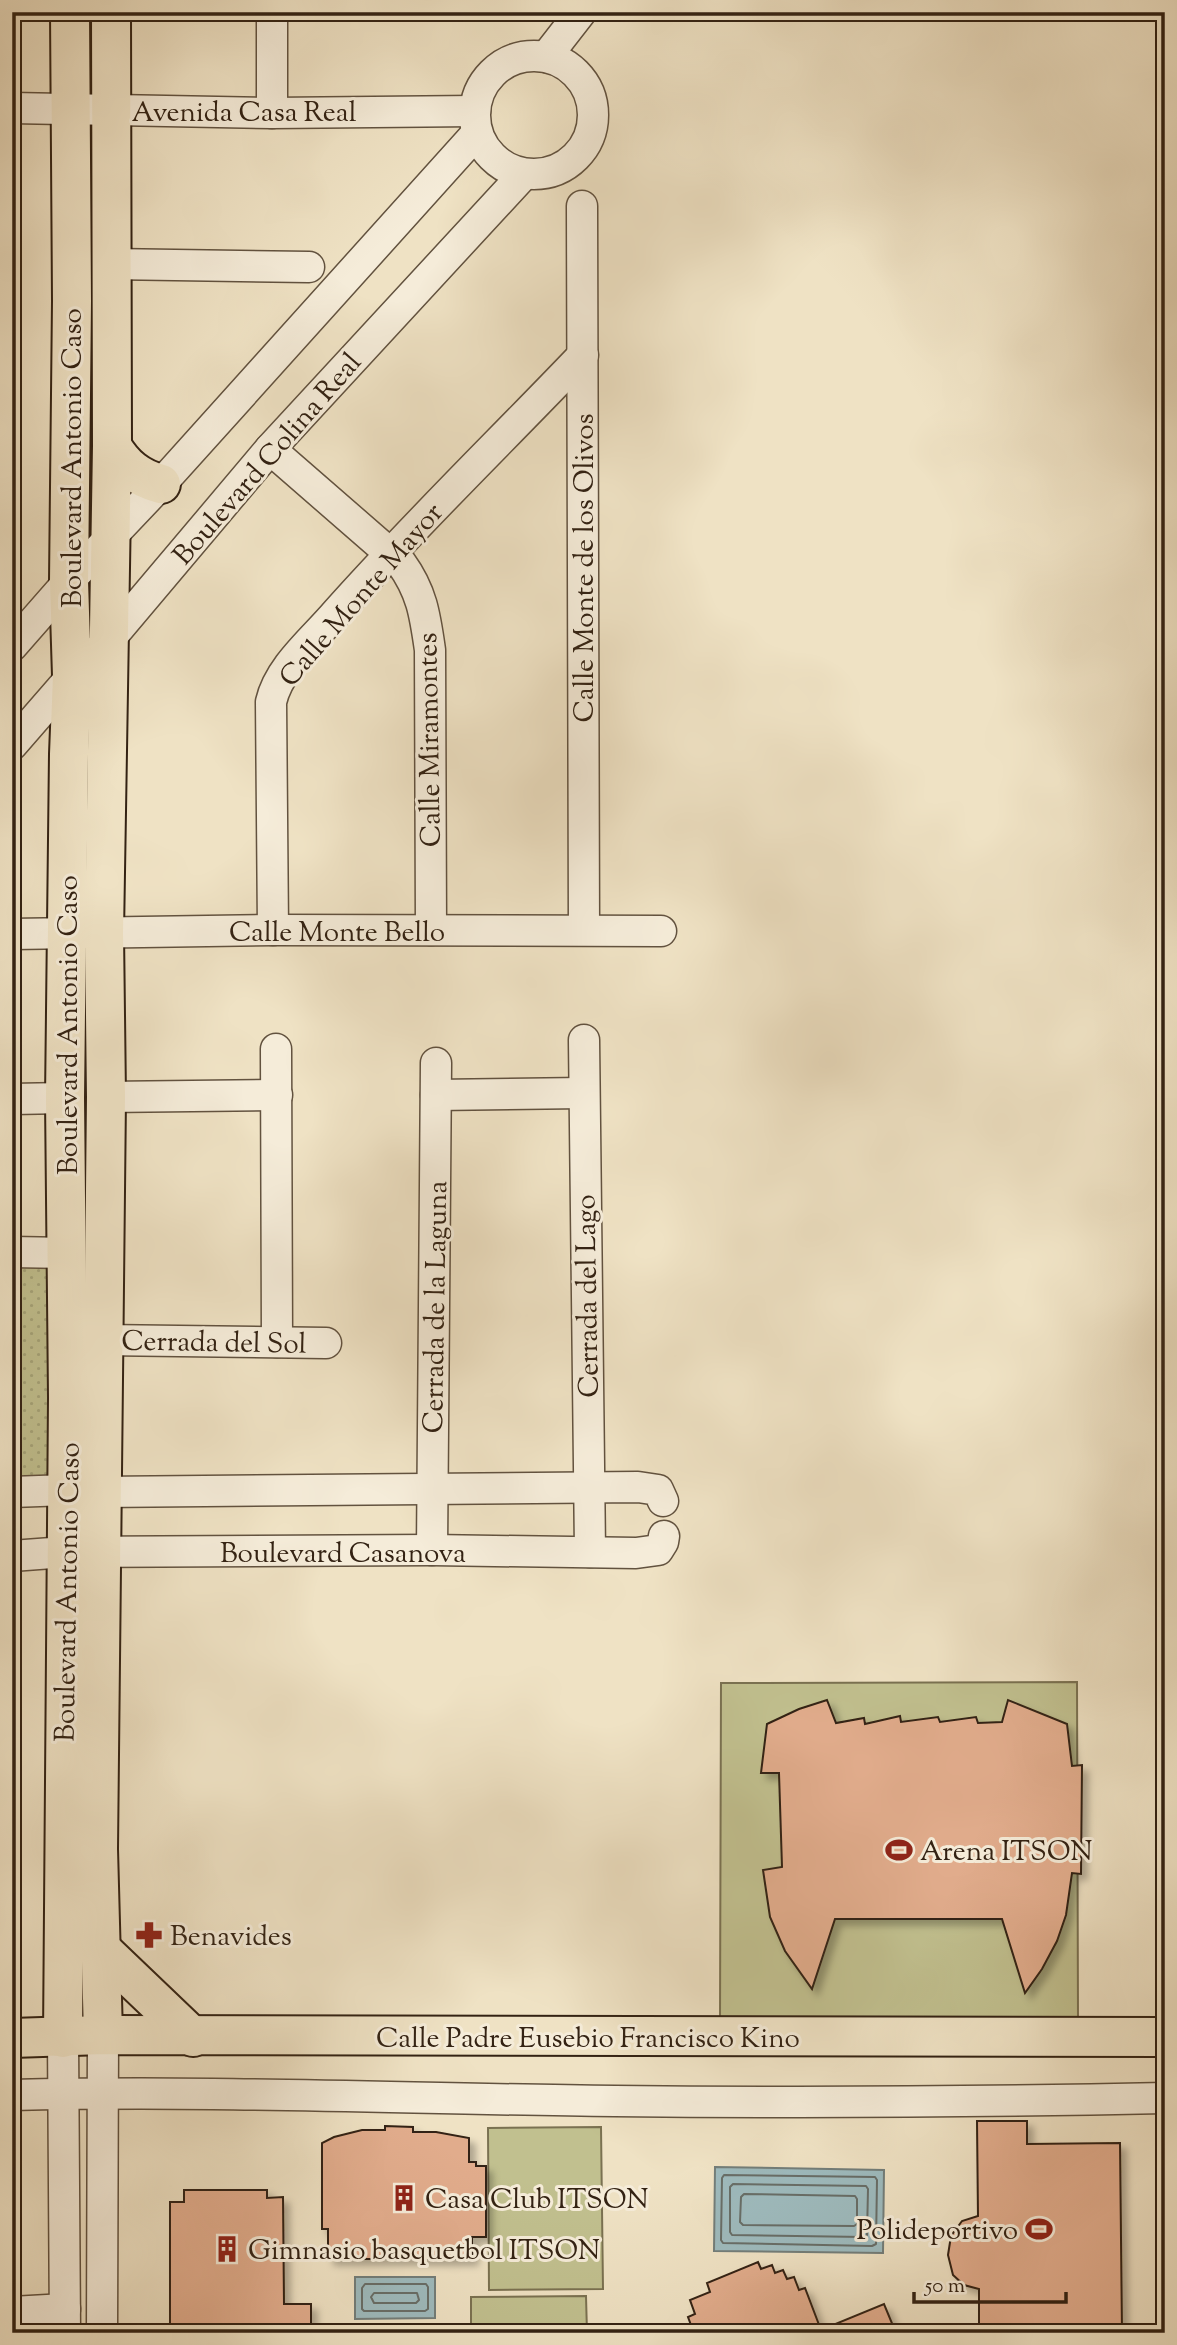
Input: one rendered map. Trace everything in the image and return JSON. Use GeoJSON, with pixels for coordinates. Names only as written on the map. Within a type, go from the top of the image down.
{"type":"FeatureCollection","features":[{"type":"Feature","properties":{"kind":"main road","name":"Boulevard Antonio Caso"},"geometry":{"type":"LineString","coordinates":[[70,12],[72,301],[69,581],[72,676],[85,933],[106,1097],[102,1340],[84,1491]]}},
{"type":"Feature","properties":{"kind":"main road","name":"Boulevard Antonio Caso"},"geometry":{"type":"LineString","coordinates":[[63,2038],[81,1849],[84,1491],[68,1253],[65,1098],[85,933],[108,642],[112,446],[111,12]]}},
{"type":"Feature","properties":{"kind":"main road"},"geometry":{"type":"LineString","coordinates":[[112,446],[128,468],[143,478],[160,484]]}},
{"type":"Feature","properties":{"kind":"main road","name":"Boulevard Antonio Caso"},"geometry":{"type":"LineString","coordinates":[[81,1849],[102,1950],[103,2035]]}},
{"type":"Feature","properties":{"kind":"main road"},"geometry":{"type":"LineString","coordinates":[[102,1950],[193,2037]]}},
{"type":"Feature","properties":{"kind":"main road","name":"Calle Padre Eusebio Francisco Kino"},"geometry":{"type":"LineString","coordinates":[[12,2038],[103,2035],[1165,2037]]}},
{"type":"Feature","properties":{"kind":"street"},"geometry":{"type":"LineString","coordinates":[[272,12],[272,113]]}},
{"type":"Feature","properties":{"kind":"street"},"geometry":{"type":"LineString","coordinates":[[546,57],[581,12]]}},
{"type":"Feature","properties":{"kind":"street"},"geometry":{"type":"LineString","coordinates":[[521,57],[546,57],[561,62],[584,82],[592,104],[592,127],[579,154],[568,164],[547,173],[524,174],[500,164],[490,155],[476,122],[482,87],[498,68],[521,57]]}},
{"type":"Feature","properties":{"kind":"street","name":"Avenida Casa Real"},"geometry":{"type":"LineString","coordinates":[[12,108],[272,113],[476,122]]}},
{"type":"Feature","properties":{"kind":"street","name":"Boulevard Colina Real"},"geometry":{"type":"LineString","coordinates":[[12,646],[160,484],[476,122]]}},
{"type":"Feature","properties":{"kind":"street","name":"Boulevard Colina Real"},"geometry":{"type":"LineString","coordinates":[[12,745],[72,676],[108,642],[270,449],[524,174]]}},
{"type":"Feature","properties":{"kind":"street","name":"Calle Monte de los Olivos"},"geometry":{"type":"LineString","coordinates":[[582,206],[584,930]]}},
{"type":"Feature","properties":{"kind":"street"},"geometry":{"type":"LineString","coordinates":[[110,264],[309,268]]}},
{"type":"Feature","properties":{"kind":"street","name":"Calle Monte Mayor"},"geometry":{"type":"LineString","coordinates":[[273,930],[271,702],[274,690],[292,663],[390,553],[583,355]]}},
{"type":"Feature","properties":{"kind":"street","name":"Calle Miramontes"},"geometry":{"type":"LineString","coordinates":[[270,449],[401,563],[415,583],[427,625],[430,650],[431,930]]}},
{"type":"Feature","properties":{"kind":"street","name":"Calle Monte Bello"},"geometry":{"type":"LineString","coordinates":[[12,934],[273,930],[662,931]]}},
{"type":"Feature","properties":{"kind":"street","name":"Cerrada del Lago"},"geometry":{"type":"LineString","coordinates":[[584,1040],[590,1552]]}},
{"type":"Feature","properties":{"kind":"street"},"geometry":{"type":"LineString","coordinates":[[276,1049],[277,1342]]}},
{"type":"Feature","properties":{"kind":"street","name":"Cerrada de la Laguna"},"geometry":{"type":"LineString","coordinates":[[432,1550],[436,1063]]}},
{"type":"Feature","properties":{"kind":"street"},"geometry":{"type":"LineString","coordinates":[[436,1096],[583,1093]]}},
{"type":"Feature","properties":{"kind":"street"},"geometry":{"type":"LineString","coordinates":[[106,1097],[277,1095]]}},
{"type":"Feature","properties":{"kind":"street"},"geometry":{"type":"LineString","coordinates":[[12,1099],[65,1098]]}},
{"type":"Feature","properties":{"kind":"street"},"geometry":{"type":"LineString","coordinates":[[12,1252],[68,1253]]}},
{"type":"Feature","properties":{"kind":"street","name":"Cerrada del Sol"},"geometry":{"type":"LineString","coordinates":[[102,1340],[326,1343]]}},
{"type":"Feature","properties":{"kind":"street"},"geometry":{"type":"LineString","coordinates":[[12,1492],[589,1487],[652,1488],[660,1491],[663,1501]]}},
{"type":"Feature","properties":{"kind":"street","name":"Boulevard Casanova"},"geometry":{"type":"LineString","coordinates":[[12,1556],[432,1550],[653,1552],[661,1546],[664,1536]]}},
{"type":"Feature","properties":{"kind":"street"},"geometry":{"type":"LineString","coordinates":[[102,2333],[103,2035]]}},
{"type":"Feature","properties":{"kind":"street"},"geometry":{"type":"LineString","coordinates":[[12,2312],[65,2321],[63,2038]]}},
{"type":"Feature","properties":{"kind":"street"},"geometry":{"type":"LineString","coordinates":[[12,2095],[104,2093],[615,2101],[1165,2098]]}},
{"type":"Feature","properties":{"kind":"shaded area"},"geometry":{"type":"Polygon","coordinates":[[[48,1259],[49,1478],[12,1478],[12,1261],[48,1259]]]}},
{"type":"Feature","properties":{"kind":"shaded area","name":"Arena ITSON"},"geometry":{"type":"Polygon","coordinates":[[[1077,1682],[1078,2018],[720,2019],[721,1683],[1077,1682]]]}},
{"type":"Feature","properties":{"kind":"shaded area"},"geometry":{"type":"Polygon","coordinates":[[[601,2127],[603,2289],[489,2290],[488,2128],[601,2127]]]}},
{"type":"Feature","properties":{"kind":"shaded area"},"geometry":{"type":"Polygon","coordinates":[[[586,2296],[587,2333],[471,2333],[471,2297],[586,2296]]]}},
{"type":"Feature","properties":{"kind":"water"},"geometry":{"type":"Polygon","coordinates":[[[715,2167],[884,2170],[883,2253],[714,2251],[715,2167]]]}},
{"type":"Feature","properties":{"kind":"water"},"geometry":{"type":"Polygon","coordinates":[[[355,2277],[435,2277],[435,2318],[355,2319],[355,2277]]]}},
{"type":"Feature","properties":{"kind":"building"},"geometry":{"type":"Polygon","coordinates":[[[827,1700],[836,1723],[864,1718],[865,1724],[900,1716],[901,1722],[938,1717],[940,1722],[976,1717],[978,1723],[1002,1722],[1008,1700],[1067,1724],[1072,1766],[1082,1765],[1081,1874],[1072,1873],[1066,1915],[1057,1941],[1025,1993],[1002,1919],[835,1919],[812,1989],[785,1951],[770,1917],[763,1870],[782,1867],[779,1773],[761,1773],[767,1724],[827,1700]]]}},
{"type":"Feature","properties":{"kind":"building","name":"Polideportivo"},"geometry":{"type":"Polygon","coordinates":[[[977,2121],[1027,2121],[1027,2144],[1120,2143],[1122,2333],[979,2333],[979,2289],[964,2285],[953,2275],[948,2255],[951,2236],[962,2221],[978,2216],[977,2121]]]}},
{"type":"Feature","properties":{"kind":"building","name":"Casa Club ITSON"},"geometry":{"type":"Polygon","coordinates":[[[385,2126],[413,2127],[413,2132],[436,2132],[469,2138],[469,2162],[476,2162],[476,2166],[486,2166],[486,2237],[472,2237],[472,2259],[328,2259],[328,2229],[322,2229],[322,2143],[362,2130],[385,2130],[385,2126]]]}},
{"type":"Feature","properties":{"kind":"building","name":"Gimnasio basquetbol ITSON"},"geometry":{"type":"Polygon","coordinates":[[[184,2190],[267,2190],[267,2198],[283,2197],[284,2304],[311,2304],[311,2329],[275,2329],[275,2333],[170,2333],[170,2202],[184,2202],[184,2190]]]}},
{"type":"Feature","properties":{"kind":"building"},"geometry":{"type":"Polygon","coordinates":[[[758,2262],[761,2269],[772,2265],[775,2273],[783,2270],[787,2279],[794,2277],[799,2290],[805,2288],[821,2330],[884,2304],[896,2333],[694,2333],[688,2317],[695,2314],[690,2300],[710,2292],[707,2283],[758,2262]]]}},
{"type":"Feature","properties":{"kind":"place","name":"Arena ITSON"},"geometry":{"type":"Point","coordinates":[899,1850]}},
{"type":"Feature","properties":{"kind":"place","name":"Benavides"},"geometry":{"type":"Point","coordinates":[149,1935]}},
{"type":"Feature","properties":{"kind":"place","name":"Casa Club ITSON"},"geometry":{"type":"Point","coordinates":[404,2198]}},
{"type":"Feature","properties":{"kind":"place","name":"Polideportivo"},"geometry":{"type":"Point","coordinates":[1039,2229]}},
{"type":"Feature","properties":{"kind":"place","name":"Gimnasio basquetbol ITSON"},"geometry":{"type":"Point","coordinates":[227,2249]}}]}
